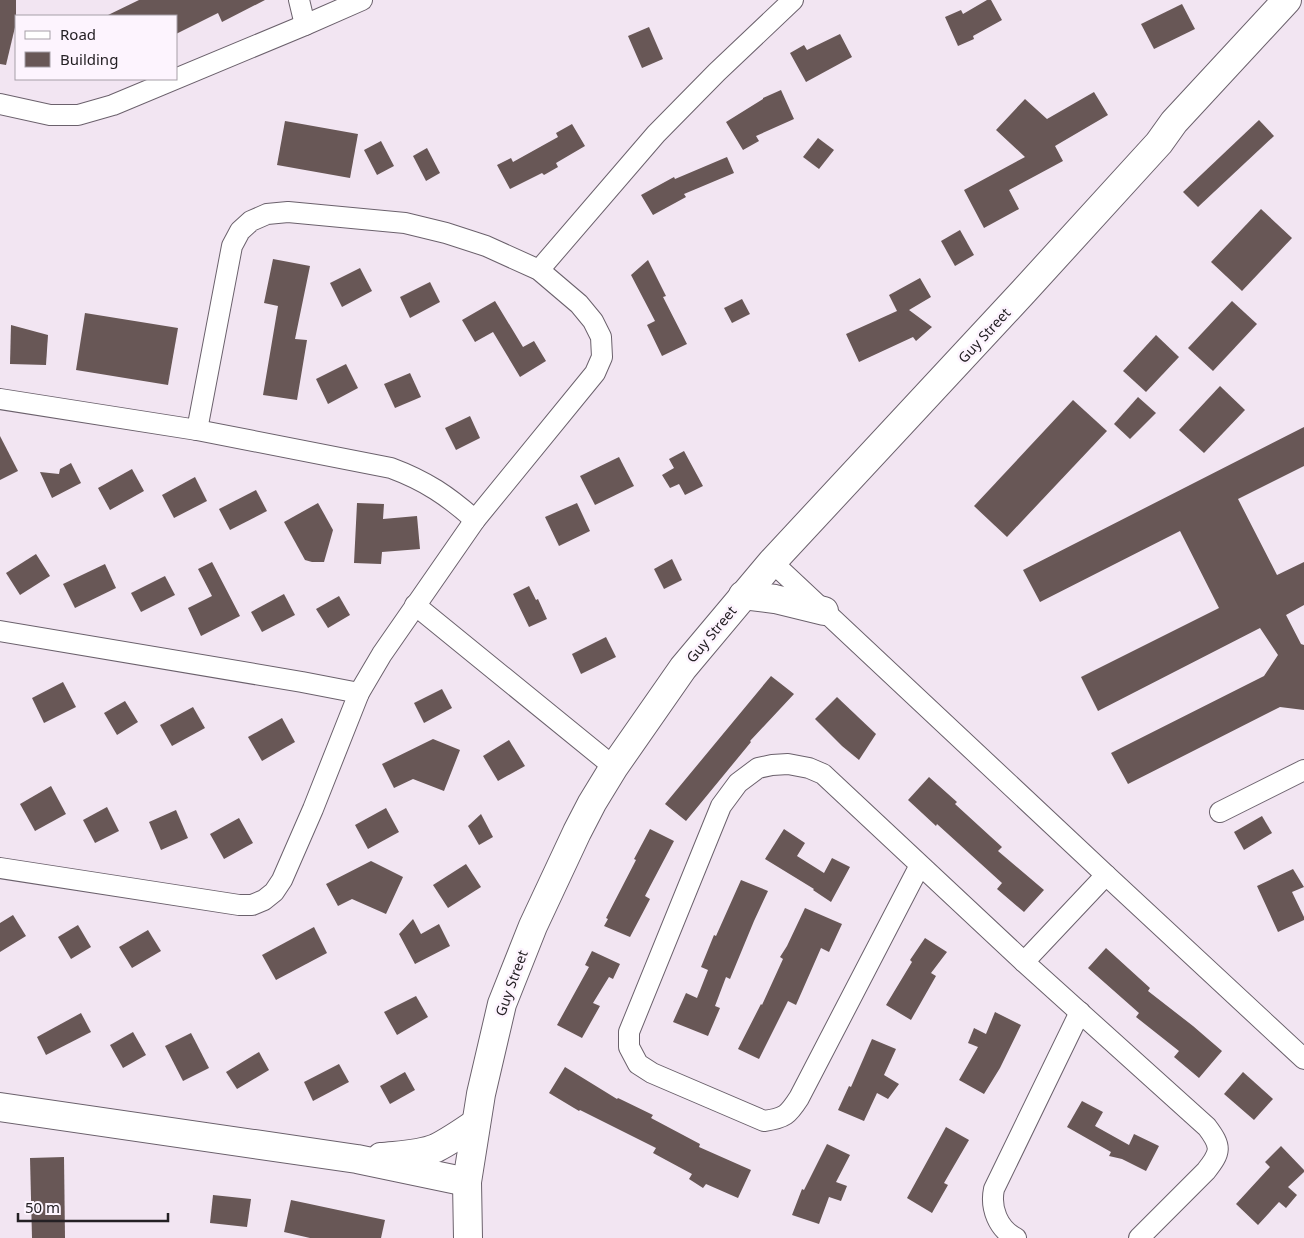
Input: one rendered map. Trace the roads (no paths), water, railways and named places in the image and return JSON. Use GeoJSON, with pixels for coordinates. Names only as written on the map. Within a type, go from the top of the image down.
{"type":"FeatureCollection","features":[{"type":"Feature","properties":{"kind":"street"},"geometry":{"type":"LineString","coordinates":[[299,0],[306,26]]}},
{"type":"Feature","properties":{"kind":"street"},"geometry":{"type":"LineString","coordinates":[[178,79],[306,26],[362,0]]}},
{"type":"Feature","properties":{"kind":"street"},"geometry":{"type":"LineString","coordinates":[[539,270],[656,134],[717,72],[793,0]]}},
{"type":"Feature","properties":{"kind":"street","name":"Guy Street"},"geometry":{"type":"LineString","coordinates":[[468,1238],[467,1182],[488,1058],[502,1004],[533,926],[577,832],[614,767],[683,668],[772,562],[1024,292],[1160,143],[1174,122],[1287,0]]}},
{"type":"Feature","properties":{"kind":"street","name":"Guy Street"},"geometry":{"type":"LineString","coordinates":[[1160,143],[1183,128],[1304,8]]}},
{"type":"Feature","properties":{"kind":"street"},"geometry":{"type":"LineString","coordinates":[[0,104],[50,115],[78,114],[113,106],[176,80]]}},
{"type":"Feature","properties":{"kind":"street"},"geometry":{"type":"LineString","coordinates":[[0,868],[239,905],[252,905],[264,900],[274,892],[282,880],[313,809],[359,693],[382,654],[475,520],[595,373],[602,357],[602,337],[593,321],[579,304],[539,270],[486,246],[446,233],[405,223],[288,212],[267,214],[251,221],[240,231],[232,246],[197,430]]}},
{"type":"Feature","properties":{"kind":"street"},"geometry":{"type":"LineString","coordinates":[[0,399],[197,430],[391,468],[433,487],[475,520]]}},
{"type":"Feature","properties":{"kind":"street"},"geometry":{"type":"LineString","coordinates":[[772,562],[1304,1059]]}},
{"type":"Feature","properties":{"kind":"street"},"geometry":{"type":"LineString","coordinates":[[743,596],[775,599],[824,611]]}},
{"type":"Feature","properties":{"kind":"street"},"geometry":{"type":"LineString","coordinates":[[415,606],[614,767]]}},
{"type":"Feature","properties":{"kind":"street"},"geometry":{"type":"LineString","coordinates":[[0,631],[359,693]]}},
{"type":"Feature","properties":{"kind":"street"},"geometry":{"type":"LineString","coordinates":[[920,865],[789,1114],[776,1120],[764,1122],[652,1073],[638,1064],[630,1047],[629,1032],[721,806],[738,783],[758,768],[788,764],[809,768],[822,774],[920,865],[1024,962],[1207,1127],[1214,1136],[1219,1148],[1215,1160],[1139,1238]]}},
{"type":"Feature","properties":{"kind":"street"},"geometry":{"type":"LineString","coordinates":[[1220,812],[1304,770]]}},
{"type":"Feature","properties":{"kind":"street"},"geometry":{"type":"LineString","coordinates":[[1024,962],[1106,876]]}},
{"type":"Feature","properties":{"kind":"street"},"geometry":{"type":"LineString","coordinates":[[1016,1238],[1008,1234],[998,1223],[992,1196],[1080,1012]]}},
{"type":"Feature","properties":{"kind":"street"},"geometry":{"type":"LineString","coordinates":[[0,1107],[357,1159],[467,1182]]}},
{"type":"Feature","properties":{"kind":"street"},"geometry":{"type":"LineString","coordinates":[[357,1159],[434,1149],[476,1123]]}}]}
